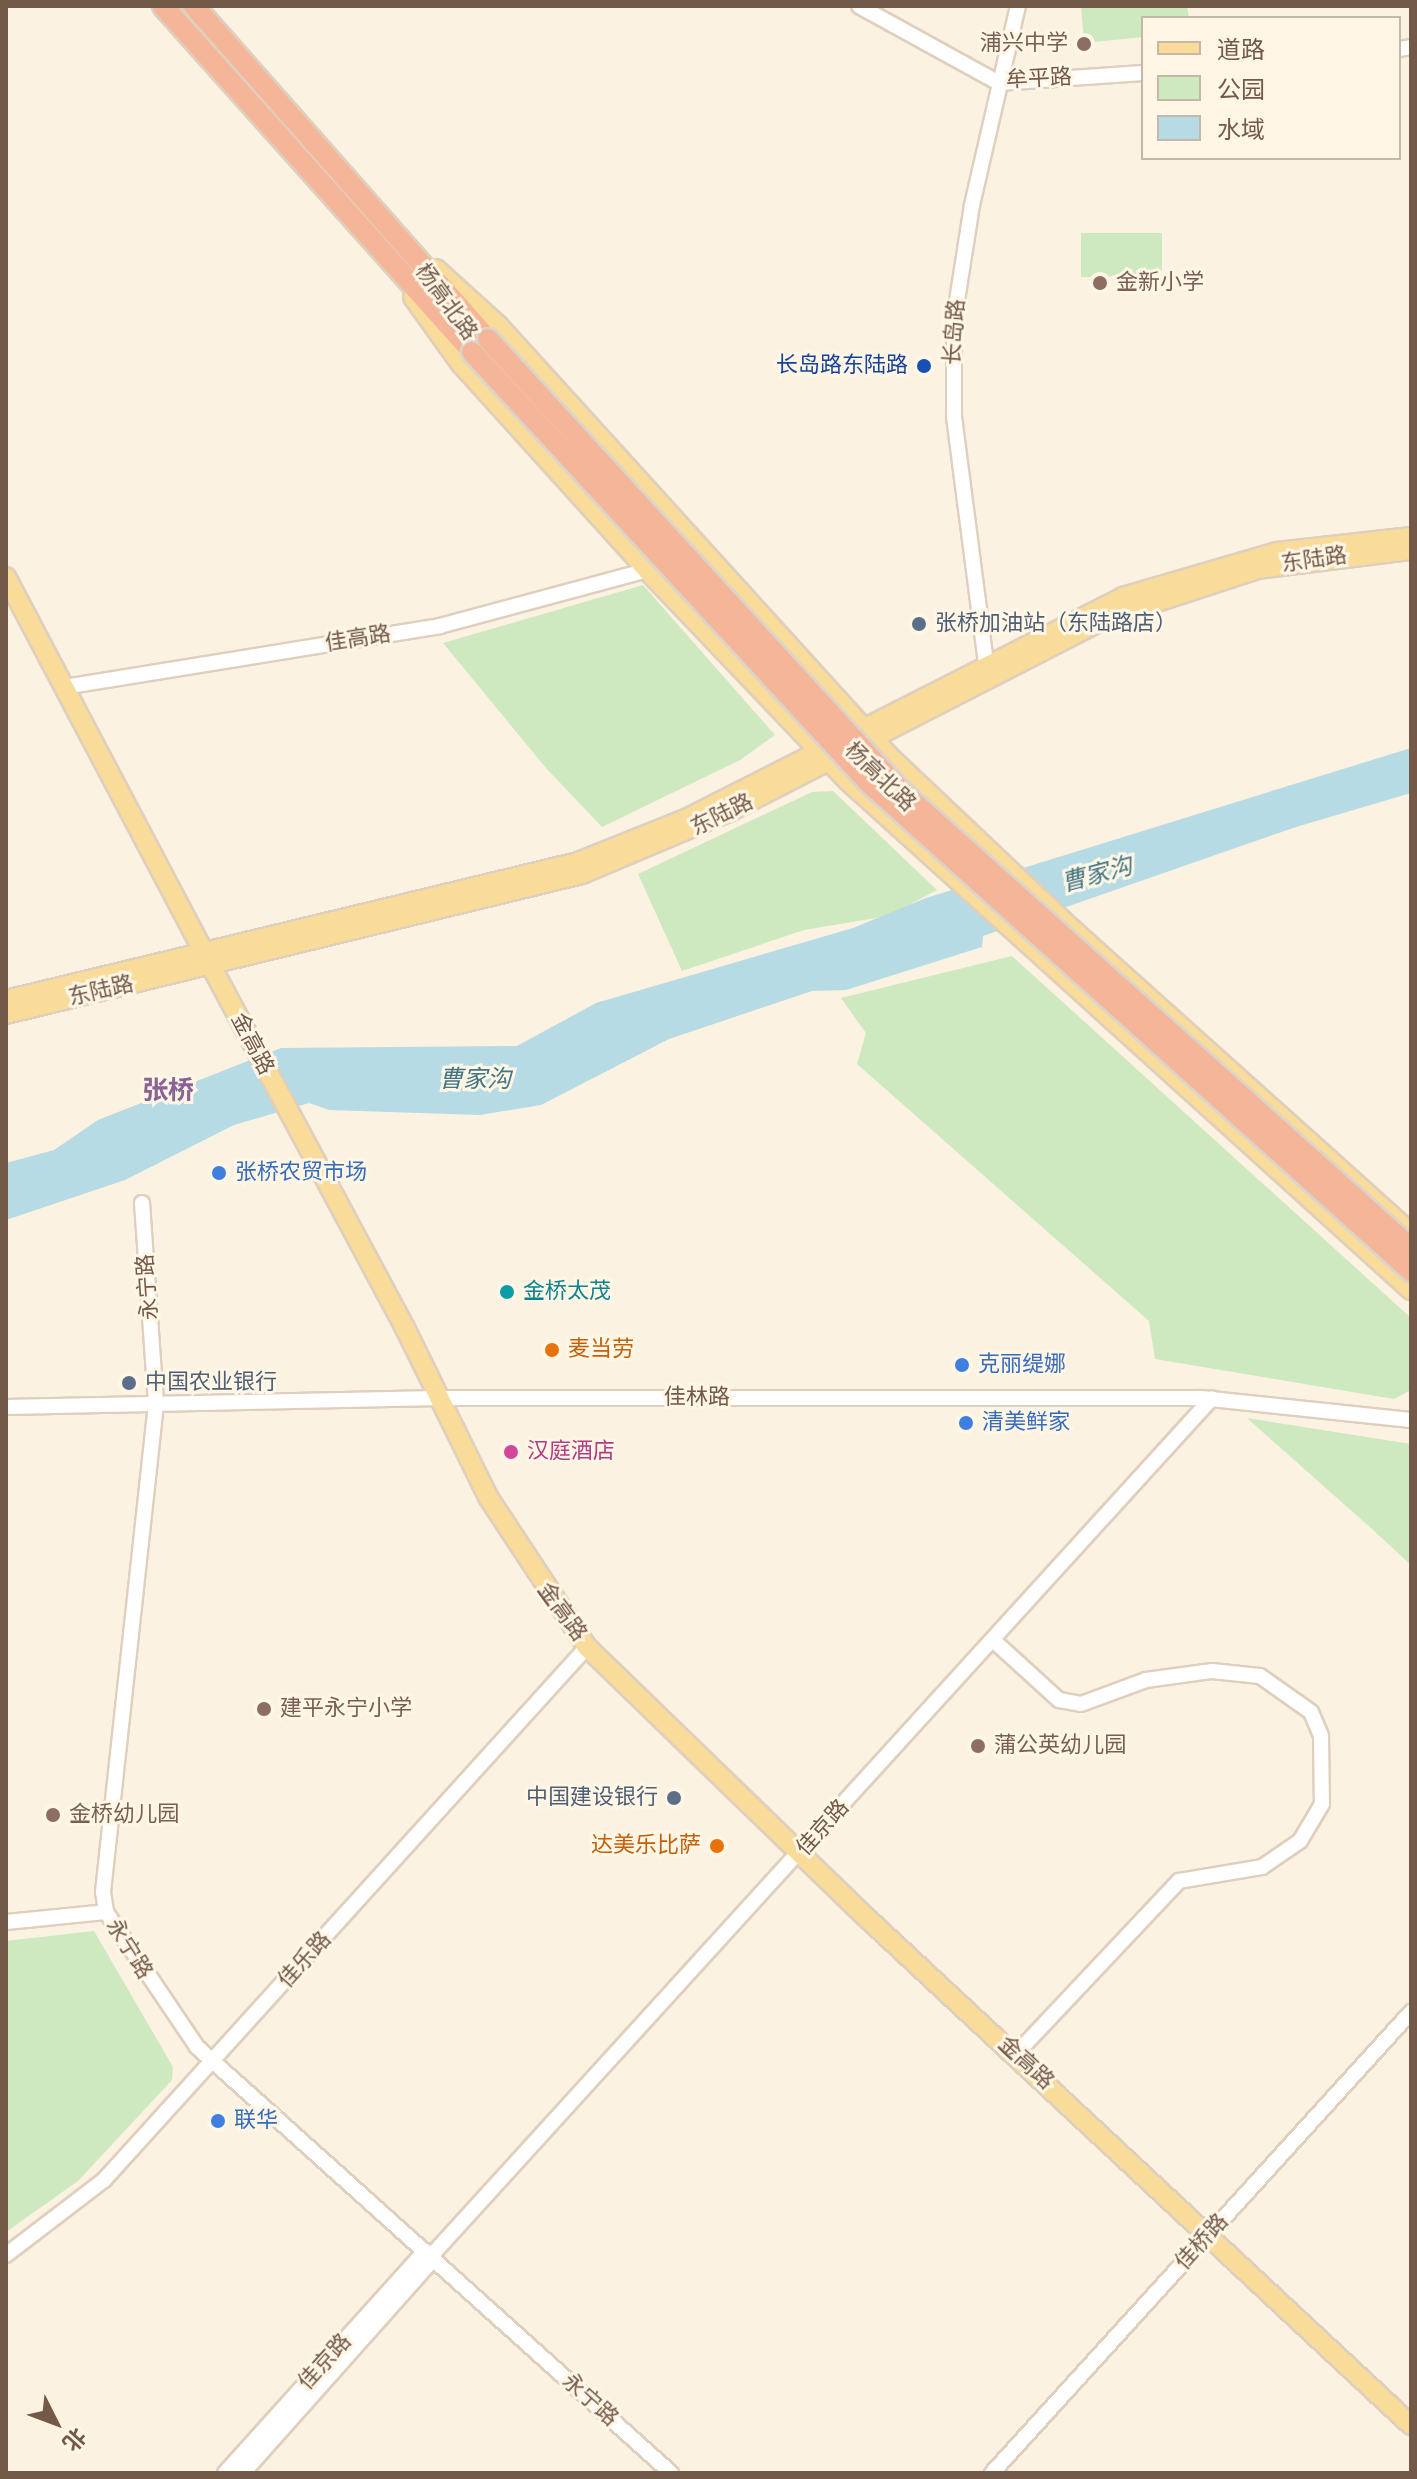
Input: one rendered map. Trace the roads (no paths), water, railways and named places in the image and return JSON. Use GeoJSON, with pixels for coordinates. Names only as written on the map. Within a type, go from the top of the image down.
{"type":"FeatureCollection","features":[{"type":"Feature","properties":{"kind":"highway","name":"杨高北路"},"geometry":{"type":"LineString","coordinates":[[163,6],[374,243],[480,346],[901,791],[1411,1248]]}},
{"type":"Feature","properties":{"kind":"highway","name":"杨高北路"},"geometry":{"type":"LineString","coordinates":[[194,6],[391,228],[480,346],[868,782],[1411,1271]]}},
{"type":"Feature","properties":{"kind":"main road","name":"杨高北路"},"geometry":{"type":"LineString","coordinates":[[391,228],[498,325],[867,733],[1072,929],[1411,1233]]}},
{"type":"Feature","properties":{"kind":"main road","name":"杨高北路"},"geometry":{"type":"LineString","coordinates":[[374,243],[461,364],[647,570],[824,756],[1411,1290]]}},
{"type":"Feature","properties":{"kind":"main road","name":"东陆路"},"geometry":{"type":"LineString","coordinates":[[6,1014],[578,862],[688,818],[824,756],[986,663],[1097,608],[1185,576],[1277,552],[1411,537]]}},
{"type":"Feature","properties":{"kind":"main road","name":"东陆路"},"geometry":{"type":"LineString","coordinates":[[867,733],[1076,632],[1158,599],[1280,565],[1411,550]]}},
{"type":"Feature","properties":{"kind":"main road","name":"金高路"},"geometry":{"type":"LineString","coordinates":[[6,577],[439,1398],[488,1497],[587,1647],[797,1850],[1411,2425]]}},
{"type":"Feature","properties":{"kind":"main road","name":"东陆路"},"geometry":{"type":"LineString","coordinates":[[6,1000],[208,960]]}},
{"type":"Feature","properties":{"kind":"street","name":"牟平路"},"geometry":{"type":"LineString","coordinates":[[859,6],[999,83],[1141,73]]}},
{"type":"Feature","properties":{"kind":"street","name":"长岛路"},"geometry":{"type":"LineString","coordinates":[[986,663],[952,369],[960,266],[1018,6]]}},
{"type":"Feature","properties":{"kind":"street","name":"佳高路"},"geometry":{"type":"LineString","coordinates":[[64,687],[440,626],[647,570]]}},
{"type":"Feature","properties":{"kind":"street","name":"永宁路"},"geometry":{"type":"LineString","coordinates":[[142,1203],[156,1404],[103,1892],[106,1912],[184,2032],[213,2061],[671,2473]]}},
{"type":"Feature","properties":{"kind":"street","name":"佳林路"},"geometry":{"type":"LineString","coordinates":[[6,1407],[439,1398],[1207,1398],[1411,1420]]}},
{"type":"Feature","properties":{"kind":"street","name":"佳京路"},"geometry":{"type":"LineString","coordinates":[[797,1850],[993,1640],[1207,1398]]}},
{"type":"Feature","properties":{"kind":"street","name":"佳京路"},"geometry":{"type":"LineString","coordinates":[[225,2473],[430,2255],[1207,1398]]}},
{"type":"Feature","properties":{"kind":"street","name":"佳林路"},"geometry":{"type":"LineString","coordinates":[[1386,1419],[1411,1431]]}},
{"type":"Feature","properties":{"kind":"street"},"geometry":{"type":"LineString","coordinates":[[993,1640],[1059,1700],[1081,1704],[1146,1680],[1212,1671],[1260,1676],[1311,1712],[1321,1736],[1322,1804],[1300,1841],[1262,1867],[1179,1881],[1016,2054]]}},
{"type":"Feature","properties":{"kind":"street","name":"佳乐路"},"geometry":{"type":"LineString","coordinates":[[6,2255],[104,2180],[587,1647]]}},
{"type":"Feature","properties":{"kind":"street"},"geometry":{"type":"LineString","coordinates":[[6,1922],[106,1912]]}},
{"type":"Feature","properties":{"kind":"street","name":"佳桥路"},"geometry":{"type":"LineString","coordinates":[[992,2473],[1411,2012]]}},
{"type":"Feature","properties":{"kind":"street","name":"佳京路"},"geometry":{"type":"LineString","coordinates":[[243,2473],[430,2255]]}},
{"type":"Feature","properties":{"kind":"water","name":"曹家沟"},"geometry":{"type":"Polygon","coordinates":[[[1411,748],[1411,793],[1296,827],[983,936],[982,947],[846,990],[812,991],[669,1039],[541,1105],[480,1115],[329,1110],[309,1103],[234,1125],[125,1180],[6,1220],[6,1163],[54,1150],[98,1120],[281,1048],[517,1046],[596,1003],[853,928],[926,898],[1411,748]]]}},
{"type":"Feature","properties":{"kind":"place","name":"浦兴中学"},"geometry":{"type":"Point","coordinates":[1084,44]}},
{"type":"Feature","properties":{"kind":"place","name":"金新小学"},"geometry":{"type":"Point","coordinates":[1100,283]}},
{"type":"Feature","properties":{"kind":"place","name":"长岛路东陆路"},"geometry":{"type":"Point","coordinates":[924,366]}},
{"type":"Feature","properties":{"kind":"place","name":"张桥加油站（东陆路店）"},"geometry":{"type":"Point","coordinates":[919,624]}},
{"type":"Feature","properties":{"kind":"place","name":"张桥农贸市场"},"geometry":{"type":"Point","coordinates":[219,1173]}},
{"type":"Feature","properties":{"kind":"place","name":"金桥太茂"},"geometry":{"type":"Point","coordinates":[507,1292]}},
{"type":"Feature","properties":{"kind":"place","name":"麦当劳"},"geometry":{"type":"Point","coordinates":[552,1350]}},
{"type":"Feature","properties":{"kind":"place","name":"克丽缇娜"},"geometry":{"type":"Point","coordinates":[962,1365]}},
{"type":"Feature","properties":{"kind":"place","name":"中国农业银行"},"geometry":{"type":"Point","coordinates":[129,1383]}},
{"type":"Feature","properties":{"kind":"place","name":"清美鲜家"},"geometry":{"type":"Point","coordinates":[966,1423]}},
{"type":"Feature","properties":{"kind":"place","name":"汉庭酒店"},"geometry":{"type":"Point","coordinates":[511,1452]}},
{"type":"Feature","properties":{"kind":"place","name":"建平永宁小学"},"geometry":{"type":"Point","coordinates":[264,1709]}},
{"type":"Feature","properties":{"kind":"place","name":"蒲公英幼儿园"},"geometry":{"type":"Point","coordinates":[978,1746]}},
{"type":"Feature","properties":{"kind":"place","name":"中国建设银行"},"geometry":{"type":"Point","coordinates":[674,1798]}},
{"type":"Feature","properties":{"kind":"place","name":"金桥幼儿园"},"geometry":{"type":"Point","coordinates":[53,1815]}},
{"type":"Feature","properties":{"kind":"place","name":"达美乐比萨"},"geometry":{"type":"Point","coordinates":[717,1846]}},
{"type":"Feature","properties":{"kind":"place","name":"联华"},"geometry":{"type":"Point","coordinates":[218,2121]}},
{"type":"Feature","properties":{"kind":"district","name":"张桥"},"geometry":{"type":"Point","coordinates":[168,1091]}}]}
